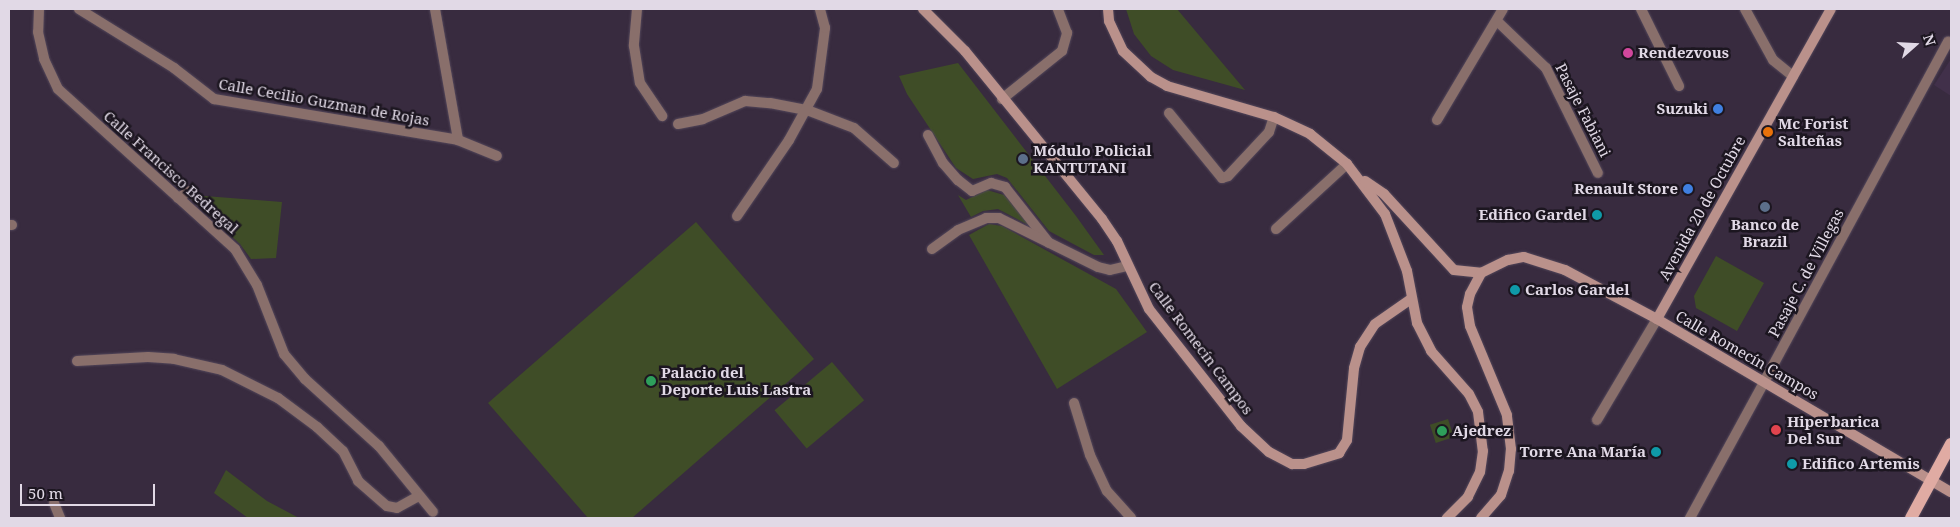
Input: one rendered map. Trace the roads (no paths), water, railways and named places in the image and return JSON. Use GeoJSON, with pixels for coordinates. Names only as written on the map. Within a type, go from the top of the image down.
{"type":"FeatureCollection","features":[{"type":"Feature","properties":{"kind":"main road","name":"Calle Romecín Campos"},"geometry":{"type":"LineString","coordinates":[[923,9],[965,51],[1102,219],[1117,241],[1128,266],[1157,319],[1241,426],[1269,452],[1292,464],[1318,461],[1339,453],[1347,440],[1354,368],[1360,347],[1375,324],[1411,299]]}},
{"type":"Feature","properties":{"kind":"main road"},"geometry":{"type":"LineString","coordinates":[[1108,9],[1109,21],[1123,51],[1151,77],[1167,86],[1274,117],[1310,134],[1347,164],[1385,214],[1398,243],[1417,323],[1431,351],[1469,394],[1478,412],[1482,432],[1480,472],[1468,497],[1448,518]]}},
{"type":"Feature","properties":{"kind":"main road","name":"Avenida 20 de Octubre"},"geometry":{"type":"LineString","coordinates":[[1657,319],[1832,9]]}},
{"type":"Feature","properties":{"kind":"main road"},"geometry":{"type":"LineString","coordinates":[[1359,178],[1384,194],[1447,264],[1460,272],[1482,273],[1470,294],[1467,307],[1470,326],[1506,416],[1511,449],[1509,471],[1501,495],[1481,518]]}},
{"type":"Feature","properties":{"kind":"main road","name":"Calle Romecín Campos"},"geometry":{"type":"LineString","coordinates":[[1482,273],[1508,260],[1524,257],[1565,270],[1657,319],[1951,492]]}},
{"type":"Feature","properties":{"kind":"main road"},"geometry":{"type":"LineString","coordinates":[[1911,518],[1933,482],[1951,444]]}},
{"type":"Feature","properties":{"kind":"street","name":"Calle Francisco Bedregal"},"geometry":{"type":"LineString","coordinates":[[39,9],[38,32],[44,59],[58,89],[235,249],[257,285],[284,354],[305,379],[378,446],[417,497],[433,512]]}},
{"type":"Feature","properties":{"kind":"street","name":"Calle Cecilio Guzman de Rojas"},"geometry":{"type":"LineString","coordinates":[[79,9],[174,68],[214,99],[458,140],[497,156]]}},
{"type":"Feature","properties":{"kind":"street"},"geometry":{"type":"LineString","coordinates":[[435,9],[458,140]]}},
{"type":"Feature","properties":{"kind":"street"},"geometry":{"type":"LineString","coordinates":[[637,9],[634,46],[640,83],[662,116]]}},
{"type":"Feature","properties":{"kind":"street"},"geometry":{"type":"LineString","coordinates":[[737,216],[808,110],[817,89],[824,52],[825,28],[820,9]]}},
{"type":"Feature","properties":{"kind":"street"},"geometry":{"type":"LineString","coordinates":[[1002,98],[1062,51],[1067,33],[1058,9]]}},
{"type":"Feature","properties":{"kind":"street"},"geometry":{"type":"LineString","coordinates":[[1437,120],[1497,21],[1502,9]]}},
{"type":"Feature","properties":{"kind":"street"},"geometry":{"type":"LineString","coordinates":[[1641,9],[1679,86]]}},
{"type":"Feature","properties":{"kind":"street"},"geometry":{"type":"LineString","coordinates":[[1745,9],[1773,60],[1793,76]]}},
{"type":"Feature","properties":{"kind":"street","name":"Pasaje Fabiani"},"geometry":{"type":"LineString","coordinates":[[1497,21],[1546,68],[1598,173]]}},
{"type":"Feature","properties":{"kind":"street","name":"Pasaje C. de Villegas"},"geometry":{"type":"LineString","coordinates":[[1690,518],[1948,42]]}},
{"type":"Feature","properties":{"kind":"street"},"geometry":{"type":"LineString","coordinates":[[678,124],[703,120],[745,101],[808,110],[854,128],[894,163]]}},
{"type":"Feature","properties":{"kind":"street"},"geometry":{"type":"LineString","coordinates":[[1169,113],[1222,178],[1228,176],[1269,132],[1274,117]]}},
{"type":"Feature","properties":{"kind":"street"},"geometry":{"type":"LineString","coordinates":[[928,135],[943,163],[958,180],[972,191],[991,183],[1005,187],[1049,243]]}},
{"type":"Feature","properties":{"kind":"street"},"geometry":{"type":"LineString","coordinates":[[1276,229],[1347,164]]}},
{"type":"Feature","properties":{"kind":"street"},"geometry":{"type":"LineString","coordinates":[[178,198],[192,190]]}},
{"type":"Feature","properties":{"kind":"street"},"geometry":{"type":"LineString","coordinates":[[932,249],[958,230],[986,218],[999,218],[1098,267],[1110,270],[1128,266]]}},
{"type":"Feature","properties":{"kind":"street","name":"Avenida 20 de Octubre"},"geometry":{"type":"LineString","coordinates":[[1598,420],[1657,319]]}},
{"type":"Feature","properties":{"kind":"street"},"geometry":{"type":"LineString","coordinates":[[77,361],[148,357],[174,359],[222,370],[278,398],[317,427],[343,451],[358,481],[386,506],[397,508],[417,497]]}},
{"type":"Feature","properties":{"kind":"street"},"geometry":{"type":"LineString","coordinates":[[1074,403],[1090,455],[1107,491],[1131,518]]}},
{"type":"Feature","properties":{"kind":"street"},"geometry":{"type":"LineString","coordinates":[[54,503],[60,518]]}},
{"type":"Feature","properties":{"kind":"place","name":"Rendezvous"},"geometry":{"type":"Point","coordinates":[1628,53]}},
{"type":"Feature","properties":{"kind":"place","name":"Suzuki"},"geometry":{"type":"Point","coordinates":[1718,109]}},
{"type":"Feature","properties":{"kind":"place","name":"Mc Forist Salteñas"},"geometry":{"type":"Point","coordinates":[1768,132]}},
{"type":"Feature","properties":{"kind":"place","name":"Módulo Policial KANTUTANI"},"geometry":{"type":"Point","coordinates":[1023,159]}},
{"type":"Feature","properties":{"kind":"place","name":"Renault Store"},"geometry":{"type":"Point","coordinates":[1688,189]}},
{"type":"Feature","properties":{"kind":"place","name":"Banco de Brazil"},"geometry":{"type":"Point","coordinates":[1765,207]}},
{"type":"Feature","properties":{"kind":"place","name":"Edifico Gardel"},"geometry":{"type":"Point","coordinates":[1597,215]}},
{"type":"Feature","properties":{"kind":"place","name":"Carlos Gardel"},"geometry":{"type":"Point","coordinates":[1515,290]}},
{"type":"Feature","properties":{"kind":"place","name":"Palacio del Deporte Luis Lastra"},"geometry":{"type":"Point","coordinates":[651,381]}},
{"type":"Feature","properties":{"kind":"place","name":"Hiperbarica Del Sur"},"geometry":{"type":"Point","coordinates":[1776,430]}},
{"type":"Feature","properties":{"kind":"place","name":"Ajedrez"},"geometry":{"type":"Point","coordinates":[1442,431]}},
{"type":"Feature","properties":{"kind":"place","name":"Torre Ana María"},"geometry":{"type":"Point","coordinates":[1656,452]}},
{"type":"Feature","properties":{"kind":"place","name":"Edifico Artemis"},"geometry":{"type":"Point","coordinates":[1792,464]}}]}
